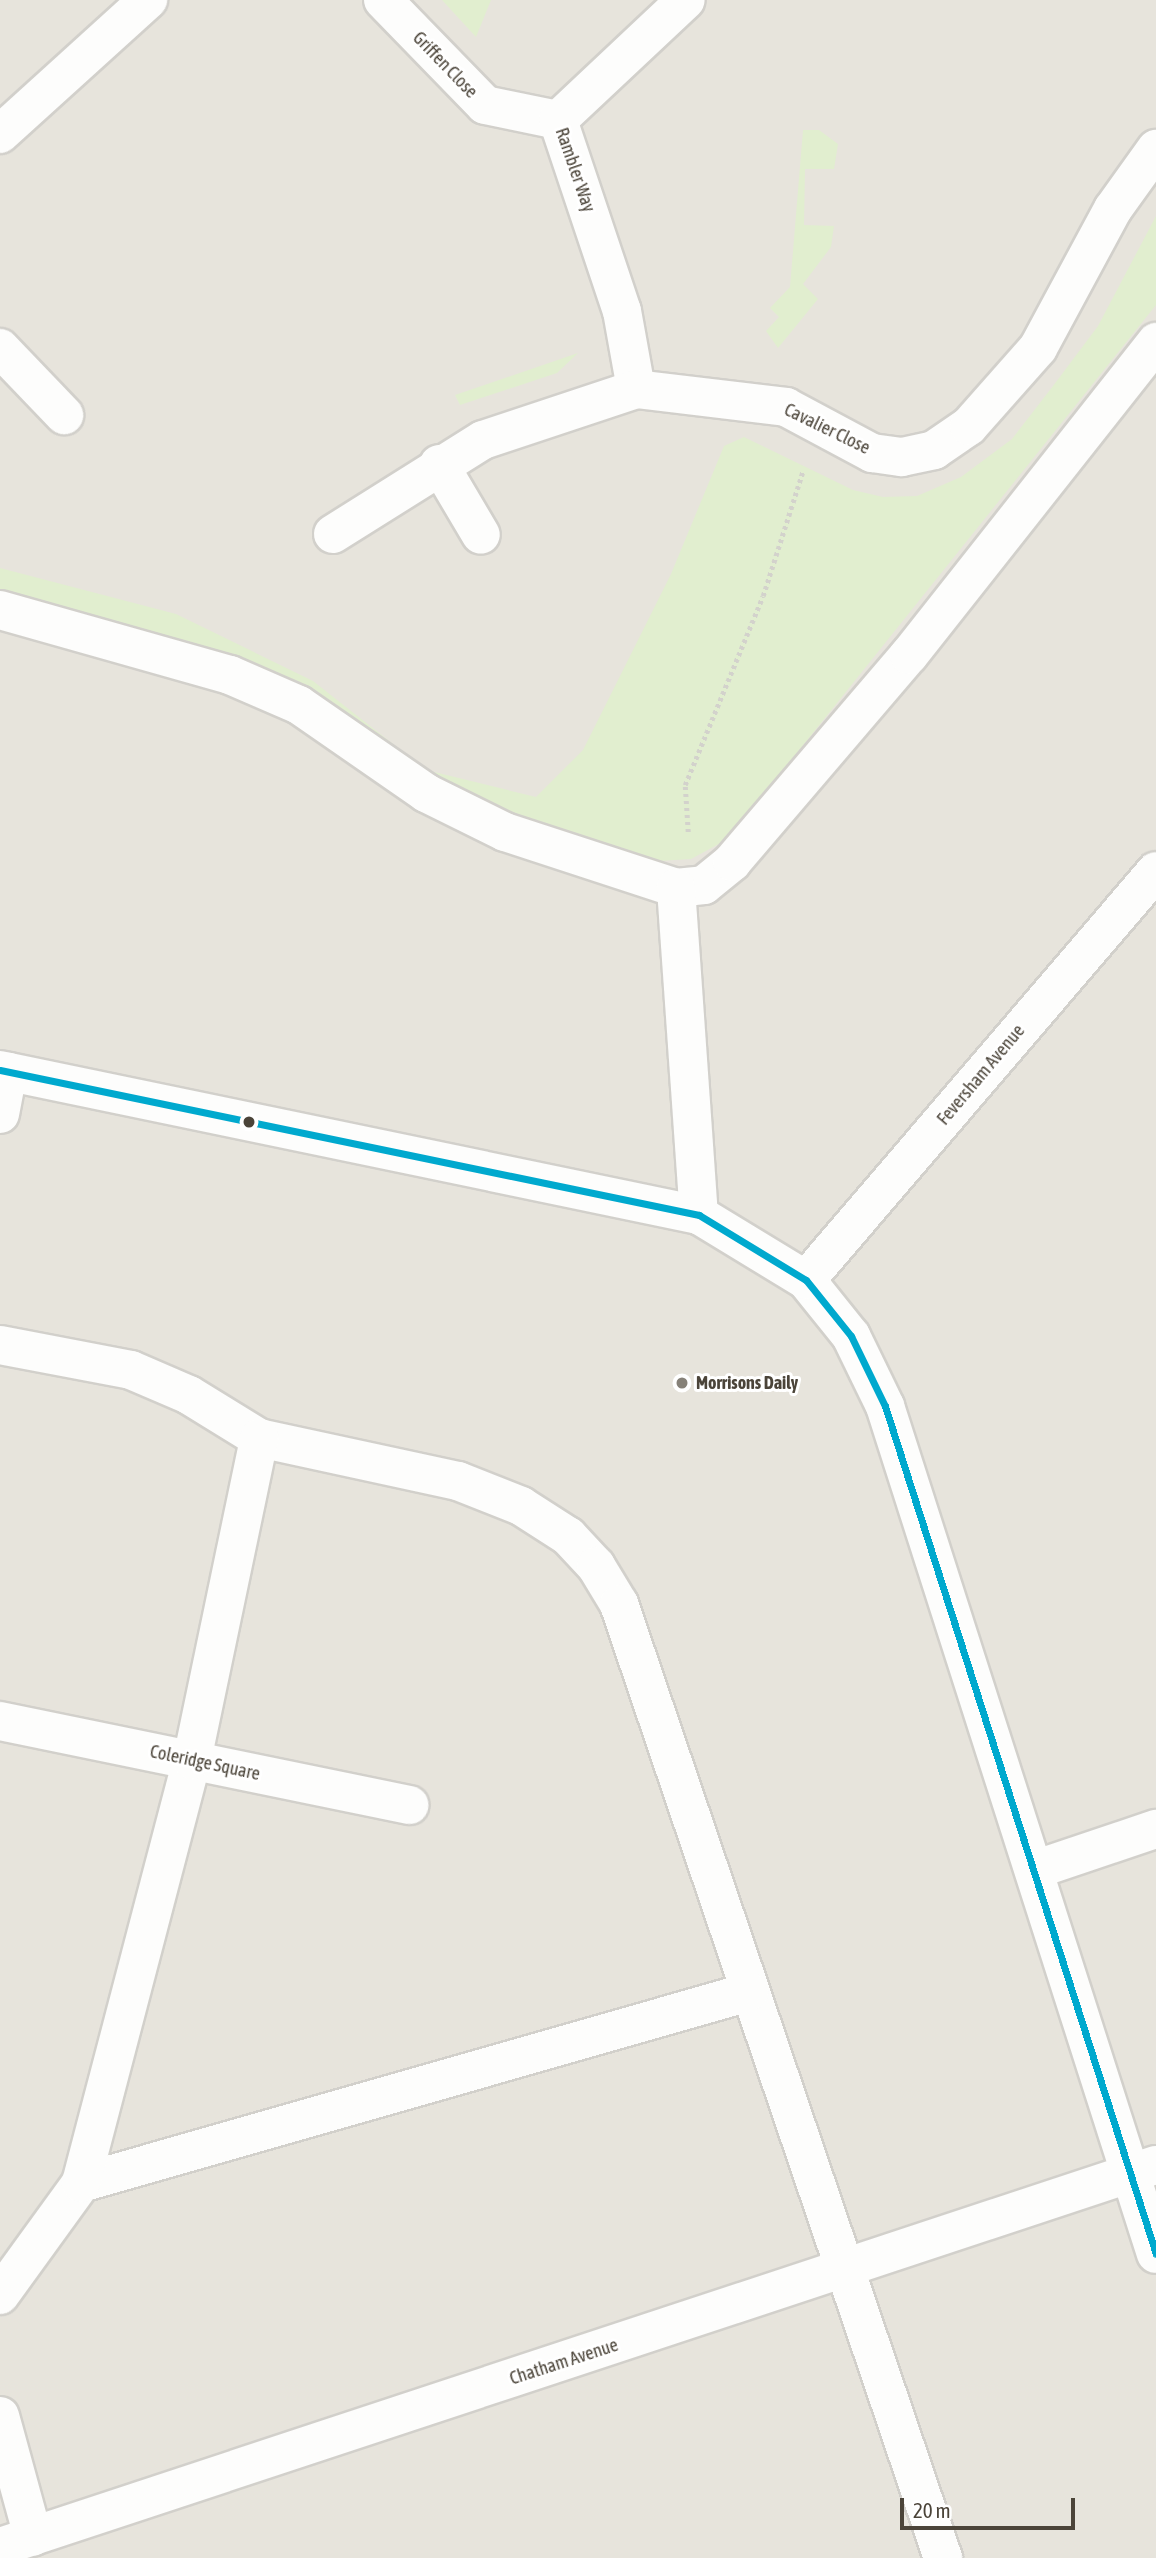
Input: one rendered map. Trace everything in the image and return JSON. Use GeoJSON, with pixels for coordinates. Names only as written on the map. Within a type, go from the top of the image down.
{"type":"FeatureCollection","features":[{"type":"Feature","properties":{"kind":"street"},"geometry":{"type":"LineString","coordinates":[[0,134],[148,0]]}},
{"type":"Feature","properties":{"kind":"street","name":"Griffen Close"},"geometry":{"type":"LineString","coordinates":[[383,0],[485,105],[558,120]]}},
{"type":"Feature","properties":{"kind":"street","name":"Rambler Way"},"geometry":{"type":"LineString","coordinates":[[636,389],[622,312],[558,120],[685,0]]}},
{"type":"Feature","properties":{"kind":"street","name":"Cavalier Close"},"geometry":{"type":"LineString","coordinates":[[333,534],[439,464],[483,440],[636,389],[744,398],[813,419],[872,453],[902,457],[934,450],[969,426],[1038,348],[1113,209],[1156,149]]}},
{"type":"Feature","properties":{"kind":"street"},"geometry":{"type":"LineString","coordinates":[[0,610],[230,674],[299,705],[426,793],[505,832],[676,888],[704,885],[732,862],[909,655],[1156,342]]}},
{"type":"Feature","properties":{"kind":"street"},"geometry":{"type":"LineString","coordinates":[[0,348],[65,415]]}},
{"type":"Feature","properties":{"kind":"street"},"geometry":{"type":"LineString","coordinates":[[439,464],[481,535]]}},
{"type":"Feature","properties":{"kind":"street","name":"Feversham Avenue"},"geometry":{"type":"LineString","coordinates":[[806,1280],[1156,871]]}},
{"type":"Feature","properties":{"kind":"street"},"geometry":{"type":"LineString","coordinates":[[676,888],[699,1215]]}},
{"type":"Feature","properties":{"kind":"street"},"geometry":{"type":"LineString","coordinates":[[0,1114],[4,1071],[699,1215],[806,1280],[870,1365],[1034,1870],[1142,2170],[1156,2254]]}},
{"type":"Feature","properties":{"kind":"street"},"geometry":{"type":"LineString","coordinates":[[0,1345],[131,1370],[189,1395],[260,1438],[458,1481],[549,1524],[596,1566],[619,1604],[943,2558]]}},
{"type":"Feature","properties":{"kind":"street"},"geometry":{"type":"LineString","coordinates":[[0,2295],[81,2183],[192,1760],[260,1438]]}},
{"type":"Feature","properties":{"kind":"street","name":"Coleridge Square"},"geometry":{"type":"LineString","coordinates":[[0,1721],[409,1805]]}},
{"type":"Feature","properties":{"kind":"street"},"geometry":{"type":"LineString","coordinates":[[1034,1870],[1156,1829]]}},
{"type":"Feature","properties":{"kind":"street"},"geometry":{"type":"LineString","coordinates":[[81,2183],[749,1993]]}},
{"type":"Feature","properties":{"kind":"street","name":"Chatham Avenue"},"geometry":{"type":"LineString","coordinates":[[16,2542],[1142,2170]]}},
{"type":"Feature","properties":{"kind":"street"},"geometry":{"type":"LineString","coordinates":[[0,2416],[16,2542]]}},
{"type":"Feature","properties":{"kind":"path"},"geometry":{"type":"LineString","coordinates":[[676,888],[691,859],[685,785],[783,541],[813,419]]}},
{"type":"Feature","properties":{"kind":"shaded area"},"geometry":{"type":"Polygon","coordinates":[[[0,0],[1156,0],[1156,2558],[0,2558],[0,0]]]}},
{"type":"Feature","properties":{"kind":"green space"},"geometry":{"type":"Polygon","coordinates":[[[442,0],[491,0],[476,37],[442,0]]]}},
{"type":"Feature","properties":{"kind":"green space"},"geometry":{"type":"Polygon","coordinates":[[[803,130],[819,130],[838,144],[834,169],[805,169],[804,225],[834,226],[831,247],[803,284],[818,299],[778,348],[766,331],[779,317],[770,308],[790,287],[803,130]]]}},
{"type":"Feature","properties":{"kind":"green space"},"geometry":{"type":"Polygon","coordinates":[[[1156,216],[1156,305],[728,839],[691,859],[659,861],[511,816],[424,781],[195,647],[0,595],[0,568],[176,614],[313,681],[426,770],[536,797],[583,750],[671,574],[724,446],[744,437],[853,490],[883,497],[917,496],[961,477],[1012,439],[1098,326],[1156,216]]]}},
{"type":"Feature","properties":{"kind":"green space"},"geometry":{"type":"Polygon","coordinates":[[[578,353],[557,373],[460,405],[455,395],[578,353]]]}},
{"type":"Feature","properties":{"kind":"transit line"},"geometry":{"type":"LineString","coordinates":[[0,1070],[699,1215],[806,1280],[851,1336],[885,1406],[1156,2254]]}},
{"type":"Feature","properties":{"kind":"place","name":"Morrisons Daily"},"geometry":{"type":"Point","coordinates":[682,1383]}}]}
